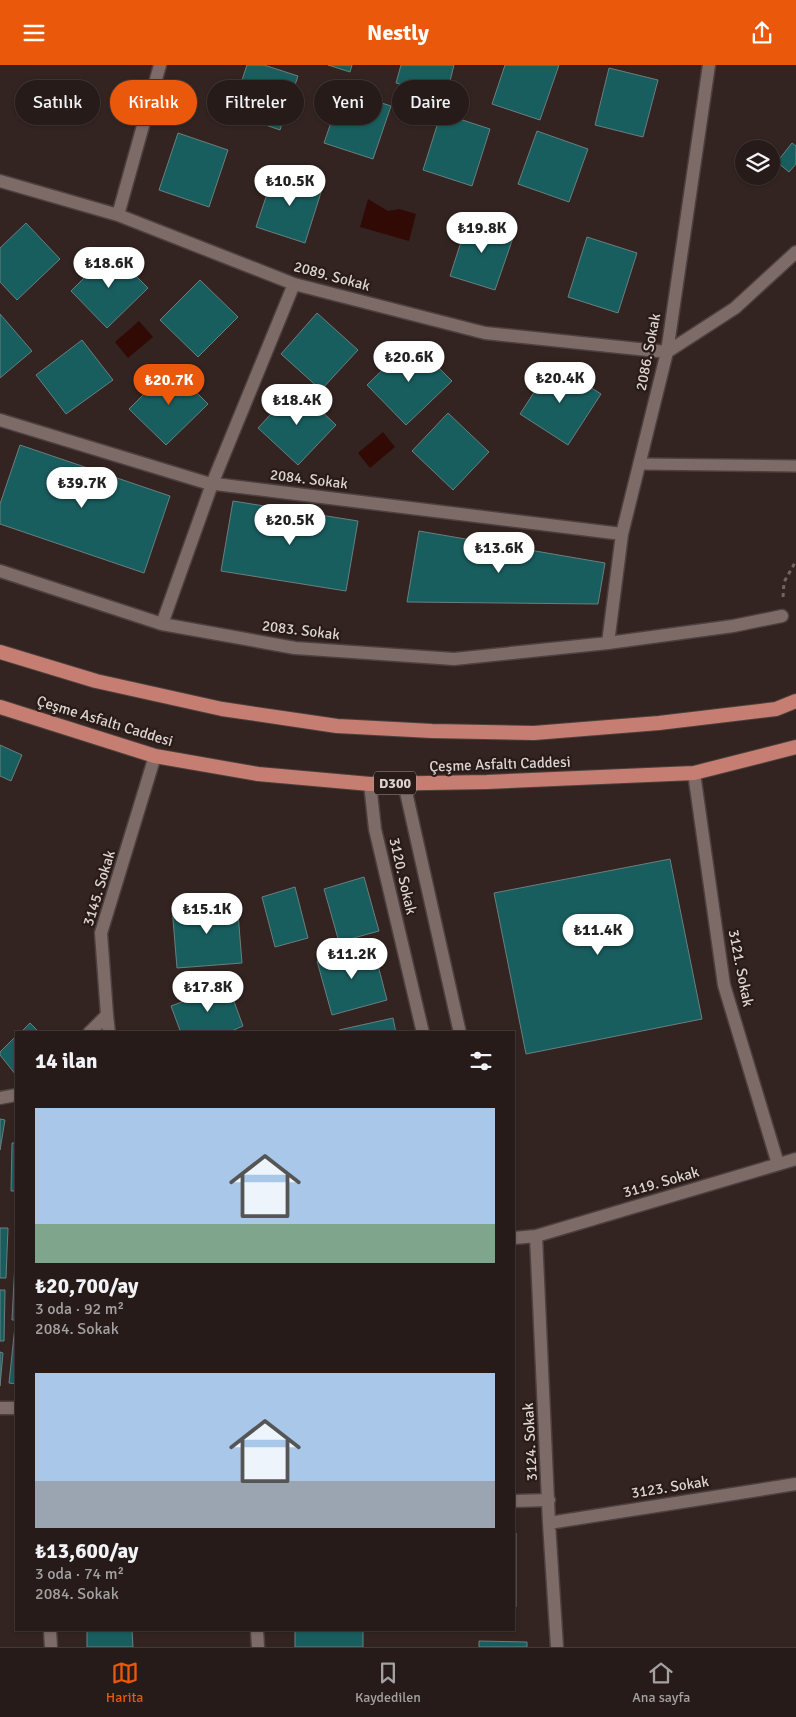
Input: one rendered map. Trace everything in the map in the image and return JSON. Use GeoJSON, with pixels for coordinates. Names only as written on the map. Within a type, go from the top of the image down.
{"type":"FeatureCollection","features":[{"type":"Feature","properties":{"kind":"highway","name":"Çeşme Asfaltı Caddesi"},"geometry":{"type":"LineString","coordinates":[[0,652],[96,681],[222,709],[338,726],[432,731],[534,733],[659,723],[776,709]]}},
{"type":"Feature","properties":{"kind":"highway"},"geometry":{"type":"LineString","coordinates":[[776,709],[796,697]]}},
{"type":"Feature","properties":{"kind":"highway"},"geometry":{"type":"LineString","coordinates":[[776,709],[796,701]]}},
{"type":"Feature","properties":{"kind":"highway","name":"Çeşme Asfaltı Caddesi"},"geometry":{"type":"LineString","coordinates":[[0,707],[155,756],[258,774],[370,784],[487,782],[694,773],[796,747]]}},
{"type":"Feature","properties":{"kind":"street"},"geometry":{"type":"LineString","coordinates":[[118,215],[160,65]]}},
{"type":"Feature","properties":{"kind":"street","name":"2086. Sokak"},"geometry":{"type":"LineString","coordinates":[[608,643],[622,535],[667,352],[709,65]]}},
{"type":"Feature","properties":{"kind":"street","name":"2089. Sokak"},"geometry":{"type":"LineString","coordinates":[[0,181],[118,215],[294,284],[485,333],[667,352]]}},
{"type":"Feature","properties":{"kind":"street"},"geometry":{"type":"LineString","coordinates":[[667,352],[735,309],[796,252]]}},
{"type":"Feature","properties":{"kind":"street"},"geometry":{"type":"LineString","coordinates":[[162,624],[212,484],[294,284]]}},
{"type":"Feature","properties":{"kind":"street","name":"2084. Sokak"},"geometry":{"type":"LineString","coordinates":[[0,420],[212,484],[622,535]]}},
{"type":"Feature","properties":{"kind":"street","name":"2083. Sokak"},"geometry":{"type":"LineString","coordinates":[[0,571],[162,624],[295,648],[454,659],[608,643],[733,626],[782,616]]}},
{"type":"Feature","properties":{"kind":"street","name":"3145. Sokak"},"geometry":{"type":"LineString","coordinates":[[109,1031],[101,933],[155,756]]}},
{"type":"Feature","properties":{"kind":"street","name":"3121. Sokak"},"geometry":{"type":"LineString","coordinates":[[694,773],[724,985],[778,1164]]}},
{"type":"Feature","properties":{"kind":"street"},"geometry":{"type":"LineString","coordinates":[[404,783],[460,1031]]}},
{"type":"Feature","properties":{"kind":"street","name":"3120. Sokak"},"geometry":{"type":"LineString","coordinates":[[370,784],[375,829],[423,1031]]}},
{"type":"Feature","properties":{"kind":"street"},"geometry":{"type":"LineString","coordinates":[[91,1031],[106,1015]]}},
{"type":"Feature","properties":{"kind":"street"},"geometry":{"type":"LineString","coordinates":[[0,1098],[15,1095]]}},
{"type":"Feature","properties":{"kind":"street","name":"3119. Sokak"},"geometry":{"type":"LineString","coordinates":[[536,1235],[796,1159]]}},
{"type":"Feature","properties":{"kind":"street"},"geometry":{"type":"LineString","coordinates":[[515,1238],[536,1235]]}},
{"type":"Feature","properties":{"kind":"street","name":"3124. Sokak"},"geometry":{"type":"LineString","coordinates":[[536,1235],[549,1523],[557,1647]]}},
{"type":"Feature","properties":{"kind":"street"},"geometry":{"type":"LineString","coordinates":[[0,1408],[15,1408]]}},
{"type":"Feature","properties":{"kind":"street","name":"3123. Sokak"},"geometry":{"type":"LineString","coordinates":[[549,1523],[796,1484]]}},
{"type":"Feature","properties":{"kind":"street"},"geometry":{"type":"LineString","coordinates":[[515,1501],[549,1500]]}},
{"type":"Feature","properties":{"kind":"street"},"geometry":{"type":"LineString","coordinates":[[50,1631],[51,1647]]}},
{"type":"Feature","properties":{"kind":"street"},"geometry":{"type":"LineString","coordinates":[[257,1631],[258,1647]]}},
{"type":"Feature","properties":{"kind":"lane"},"geometry":{"type":"LineString","coordinates":[[639,464],[796,466]]}},
{"type":"Feature","properties":{"kind":"path"},"geometry":{"type":"LineString","coordinates":[[782,616],[784,582],[796,561]]}},
{"type":"Feature","properties":{"kind":"shaded area"},"geometry":{"type":"Polygon","coordinates":[[[368,199],[388,211],[399,209],[416,214],[409,241],[360,227],[368,199]]]}},
{"type":"Feature","properties":{"kind":"shaded area"},"geometry":{"type":"Polygon","coordinates":[[[139,321],[153,337],[128,358],[115,342],[139,321]]]}},
{"type":"Feature","properties":{"kind":"shaded area"},"geometry":{"type":"Polygon","coordinates":[[[383,432],[395,447],[370,468],[358,453],[383,432]]]}},
{"type":"Feature","properties":{"kind":"building"},"geometry":{"type":"Polygon","coordinates":[[[247,65],[264,65],[298,76],[297,80],[242,80],[247,65]]]}},
{"type":"Feature","properties":{"kind":"building"},"geometry":{"type":"Polygon","coordinates":[[[328,65],[352,65],[350,72],[328,65]]]}},
{"type":"Feature","properties":{"kind":"building"},"geometry":{"type":"Polygon","coordinates":[[[401,65],[454,65],[450,80],[397,80],[401,65]]]}},
{"type":"Feature","properties":{"kind":"building"},"geometry":{"type":"Polygon","coordinates":[[[505,65],[559,65],[540,120],[492,104],[505,65]]]}},
{"type":"Feature","properties":{"kind":"building"},"geometry":{"type":"Polygon","coordinates":[[[609,68],[658,80],[643,137],[595,125],[609,68]]]}},
{"type":"Feature","properties":{"kind":"building"},"geometry":{"type":"Polygon","coordinates":[[[382,103],[391,106],[373,159],[324,143],[330,125],[382,125],[382,103]]]}},
{"type":"Feature","properties":{"kind":"building"},"geometry":{"type":"Polygon","coordinates":[[[469,122],[490,129],[472,186],[423,170],[437,125],[469,125],[469,122]]]}},
{"type":"Feature","properties":{"kind":"building"},"geometry":{"type":"Polygon","coordinates":[[[266,125],[282,125],[280,130],[266,125]]]}},
{"type":"Feature","properties":{"kind":"building"},"geometry":{"type":"Polygon","coordinates":[[[537,131],[588,149],[569,202],[518,184],[537,131]]]}},
{"type":"Feature","properties":{"kind":"building"},"geometry":{"type":"Polygon","coordinates":[[[178,133],[228,150],[209,207],[159,190],[178,133]]]}},
{"type":"Feature","properties":{"kind":"building"},"geometry":{"type":"Polygon","coordinates":[[[792,143],[796,146],[796,164],[789,172],[780,164],[780,158],[792,143]]]}},
{"type":"Feature","properties":{"kind":"building"},"geometry":{"type":"Polygon","coordinates":[[[275,170],[323,186],[305,243],[256,227],[275,170]]]}},
{"type":"Feature","properties":{"kind":"building"},"geometry":{"type":"Polygon","coordinates":[[[469,217],[515,232],[495,290],[450,276],[469,217]]]}},
{"type":"Feature","properties":{"kind":"building"},"geometry":{"type":"Polygon","coordinates":[[[26,223],[60,259],[17,300],[0,282],[0,248],[26,223]]]}},
{"type":"Feature","properties":{"kind":"building"},"geometry":{"type":"Polygon","coordinates":[[[587,237],[637,253],[618,313],[568,297],[587,237]]]}},
{"type":"Feature","properties":{"kind":"building"},"geometry":{"type":"Polygon","coordinates":[[[111,251],[148,288],[107,328],[71,291],[111,251]]]}},
{"type":"Feature","properties":{"kind":"building"},"geometry":{"type":"Polygon","coordinates":[[[200,280],[238,317],[198,357],[160,320],[200,280]]]}},
{"type":"Feature","properties":{"kind":"building"},"geometry":{"type":"Polygon","coordinates":[[[317,313],[358,350],[321,390],[281,354],[317,313]]]}},
{"type":"Feature","properties":{"kind":"building"},"geometry":{"type":"Polygon","coordinates":[[[0,314],[32,351],[0,378],[0,314]]]}},
{"type":"Feature","properties":{"kind":"building"},"geometry":{"type":"Polygon","coordinates":[[[82,340],[113,380],[66,414],[36,375],[82,340]]]}},
{"type":"Feature","properties":{"kind":"building"},"geometry":{"type":"Polygon","coordinates":[[[412,341],[452,381],[406,425],[367,385],[412,341]]]}},
{"type":"Feature","properties":{"kind":"building"},"geometry":{"type":"Polygon","coordinates":[[[553,363],[601,394],[568,445],[520,414],[553,363]]]}},
{"type":"Feature","properties":{"kind":"building"},"geometry":{"type":"Polygon","coordinates":[[[171,367],[208,404],[166,445],[129,409],[171,367]]]}},
{"type":"Feature","properties":{"kind":"building"},"geometry":{"type":"Polygon","coordinates":[[[296,387],[336,425],[298,465],[258,428],[296,387]]]}},
{"type":"Feature","properties":{"kind":"building"},"geometry":{"type":"Polygon","coordinates":[[[448,413],[489,452],[453,490],[412,451],[448,413]]]}},
{"type":"Feature","properties":{"kind":"building"},"geometry":{"type":"Polygon","coordinates":[[[20,445],[170,496],[144,573],[0,524],[0,504],[20,445]]]}},
{"type":"Feature","properties":{"kind":"building"},"geometry":{"type":"Polygon","coordinates":[[[233,501],[358,521],[346,591],[221,571],[233,501]]]}},
{"type":"Feature","properties":{"kind":"building"},"geometry":{"type":"Polygon","coordinates":[[[419,531],[605,563],[598,604],[407,602],[419,531]]]}},
{"type":"Feature","properties":{"kind":"building"},"geometry":{"type":"Polygon","coordinates":[[[0,745],[22,755],[11,781],[0,776],[0,745]]]}},
{"type":"Feature","properties":{"kind":"building"},"geometry":{"type":"Polygon","coordinates":[[[670,859],[702,1019],[526,1054],[494,893],[670,859]]]}},
{"type":"Feature","properties":{"kind":"building"},"geometry":{"type":"Polygon","coordinates":[[[364,877],[379,931],[339,942],[324,889],[364,877]]]}},
{"type":"Feature","properties":{"kind":"building"},"geometry":{"type":"Polygon","coordinates":[[[295,887],[308,938],[275,947],[262,897],[295,887]]]}},
{"type":"Feature","properties":{"kind":"building"},"geometry":{"type":"Polygon","coordinates":[[[237,901],[242,963],[177,968],[172,907],[237,901]]]}},
{"type":"Feature","properties":{"kind":"building"},"geometry":{"type":"Polygon","coordinates":[[[373,946],[387,1000],[332,1015],[317,961],[373,946]]]}},
{"type":"Feature","properties":{"kind":"building"},"geometry":{"type":"Polygon","coordinates":[[[228,985],[243,1026],[232,1031],[180,1031],[171,1006],[228,985]]]}},
{"type":"Feature","properties":{"kind":"building"},"geometry":{"type":"Polygon","coordinates":[[[393,1018],[396,1031],[339,1031],[393,1018]]]}},
{"type":"Feature","properties":{"kind":"building"},"geometry":{"type":"Polygon","coordinates":[[[30,1023],[38,1031],[22,1031],[30,1023]]]}},
{"type":"Feature","properties":{"kind":"building"},"geometry":{"type":"Polygon","coordinates":[[[15,1037],[15,1074],[0,1055],[0,1052],[15,1037]]]}},
{"type":"Feature","properties":{"kind":"building"},"geometry":{"type":"Polygon","coordinates":[[[0,1119],[5,1120],[0,1150],[0,1119]]]}},
{"type":"Feature","properties":{"kind":"building"},"geometry":{"type":"Polygon","coordinates":[[[12,1143],[15,1143],[15,1191],[11,1191],[12,1143]]]}},
{"type":"Feature","properties":{"kind":"building"},"geometry":{"type":"Polygon","coordinates":[[[0,1228],[8,1228],[6,1278],[0,1278],[0,1228]]]}},
{"type":"Feature","properties":{"kind":"building"},"geometry":{"type":"Polygon","coordinates":[[[15,1262],[15,1320],[12,1320],[15,1262]]]}},
{"type":"Feature","properties":{"kind":"building"},"geometry":{"type":"Polygon","coordinates":[[[0,1290],[5,1290],[4,1341],[0,1341],[0,1290]]]}},
{"type":"Feature","properties":{"kind":"building"},"geometry":{"type":"Polygon","coordinates":[[[15,1326],[15,1384],[9,1383],[15,1326]]]}},
{"type":"Feature","properties":{"kind":"building"},"geometry":{"type":"Polygon","coordinates":[[[0,1352],[3,1353],[0,1386],[0,1352]]]}},
{"type":"Feature","properties":{"kind":"building"},"geometry":{"type":"Polygon","coordinates":[[[515,1533],[516,1533],[515,1607],[515,1533]]]}},
{"type":"Feature","properties":{"kind":"building"},"geometry":{"type":"Polygon","coordinates":[[[87,1631],[132,1631],[133,1647],[87,1647],[87,1631]]]}},
{"type":"Feature","properties":{"kind":"building"},"geometry":{"type":"Polygon","coordinates":[[[295,1631],[363,1631],[363,1647],[295,1647],[295,1631]]]}},
{"type":"Feature","properties":{"kind":"building"},"geometry":{"type":"Polygon","coordinates":[[[479,1641],[527,1642],[527,1647],[479,1647],[479,1641]]]}}]}
